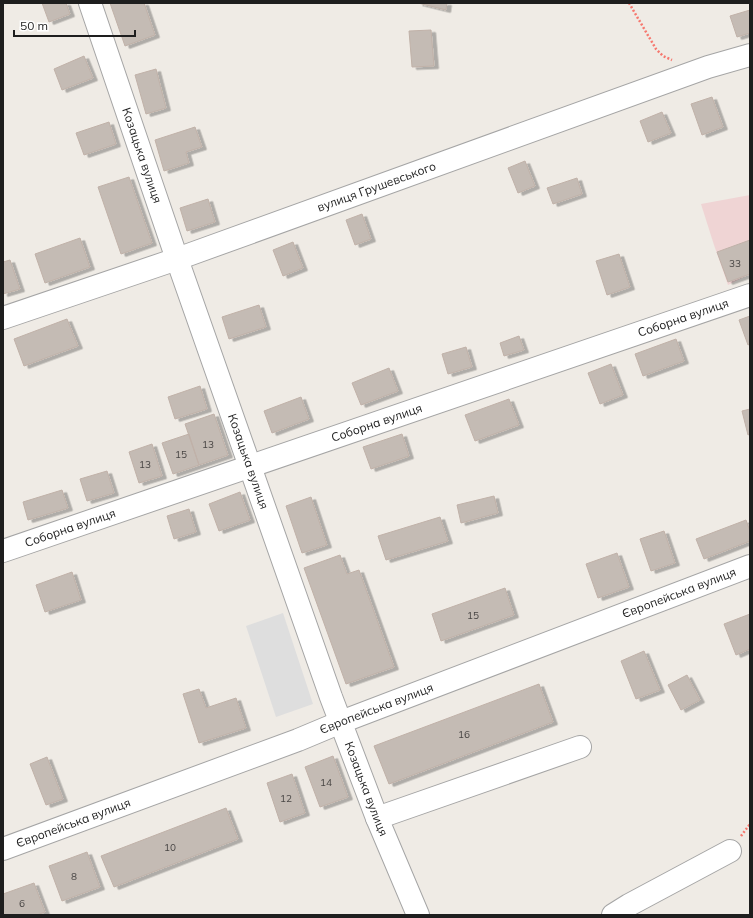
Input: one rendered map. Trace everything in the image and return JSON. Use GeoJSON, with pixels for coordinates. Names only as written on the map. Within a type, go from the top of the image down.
{"type":"FeatureCollection","features":[{"type":"Feature","properties":{"kind":"street","name":"Козацька вулиця"},"geometry":{"type":"LineString","coordinates":[[90,3],[177,259],[328,690],[377,818],[418,915]]}},
{"type":"Feature","properties":{"kind":"street","name":"вулиця Грушевського"},"geometry":{"type":"LineString","coordinates":[[3,318],[177,259],[708,67],[750,55]]}},
{"type":"Feature","properties":{"kind":"street","name":"Соборна вулиця"},"geometry":{"type":"LineString","coordinates":[[3,551],[750,295]]}},
{"type":"Feature","properties":{"kind":"street","name":"Європейська вулиця"},"geometry":{"type":"LineString","coordinates":[[3,849],[298,740],[341,722],[750,566]]}},
{"type":"Feature","properties":{"kind":"street"},"geometry":{"type":"LineString","coordinates":[[377,818],[580,747]]}},
{"type":"Feature","properties":{"kind":"street"},"geometry":{"type":"LineString","coordinates":[[613,915],[730,851]]}},
{"type":"Feature","properties":{"kind":"path"},"geometry":{"type":"LineString","coordinates":[[629,3],[656,49],[663,56],[676,61]]}},
{"type":"Feature","properties":{"kind":"shaded area"},"geometry":{"type":"Polygon","coordinates":[[[750,195],[750,274],[728,285],[701,204],[750,195]]]}},
{"type":"Feature","properties":{"kind":"shaded area"},"geometry":{"type":"Polygon","coordinates":[[[283,613],[313,704],[276,717],[246,626],[283,613]]]}},
{"type":"Feature","properties":{"kind":"building"},"geometry":{"type":"Polygon","coordinates":[[[42,3],[66,3],[70,14],[49,22],[42,3]]]}},
{"type":"Feature","properties":{"kind":"building"},"geometry":{"type":"Polygon","coordinates":[[[110,3],[144,3],[155,35],[125,46],[110,3]]]}},
{"type":"Feature","properties":{"kind":"building"},"geometry":{"type":"Polygon","coordinates":[[[418,3],[447,3],[446,10],[418,3]]]}},
{"type":"Feature","properties":{"kind":"building"},"geometry":{"type":"Polygon","coordinates":[[[750,10],[750,33],[737,37],[730,16],[750,10]]]}},
{"type":"Feature","properties":{"kind":"building"},"geometry":{"type":"Polygon","coordinates":[[[431,30],[434,66],[412,67],[409,31],[431,30]]]}},
{"type":"Feature","properties":{"kind":"building"},"geometry":{"type":"Polygon","coordinates":[[[84,56],[93,78],[62,90],[54,69],[84,56]]]}},
{"type":"Feature","properties":{"kind":"building"},"geometry":{"type":"Polygon","coordinates":[[[156,69],[166,108],[146,114],[135,75],[156,69]]]}},
{"type":"Feature","properties":{"kind":"building"},"geometry":{"type":"Polygon","coordinates":[[[712,97],[723,127],[702,135],[691,104],[712,97]]]}},
{"type":"Feature","properties":{"kind":"building"},"geometry":{"type":"Polygon","coordinates":[[[662,112],[671,133],[648,142],[640,121],[662,112]]]}},
{"type":"Feature","properties":{"kind":"building"},"geometry":{"type":"Polygon","coordinates":[[[109,122],[116,144],[84,155],[76,133],[109,122]]]}},
{"type":"Feature","properties":{"kind":"building"},"geometry":{"type":"Polygon","coordinates":[[[195,127],[202,147],[186,152],[189,163],[164,171],[155,140],[195,127]]]}},
{"type":"Feature","properties":{"kind":"building"},"geometry":{"type":"Polygon","coordinates":[[[525,161],[535,186],[518,193],[508,168],[525,161]]]}},
{"type":"Feature","properties":{"kind":"building"},"geometry":{"type":"Polygon","coordinates":[[[129,177],[152,243],[121,254],[98,187],[129,177]]]}},
{"type":"Feature","properties":{"kind":"building"},"geometry":{"type":"Polygon","coordinates":[[[577,178],[582,194],[553,204],[547,188],[577,178]]]}},
{"type":"Feature","properties":{"kind":"building"},"geometry":{"type":"Polygon","coordinates":[[[208,199],[215,222],[187,231],[180,208],[208,199]]]}},
{"type":"Feature","properties":{"kind":"building"},"geometry":{"type":"Polygon","coordinates":[[[362,214],[371,239],[355,245],[346,220],[362,214]]]}},
{"type":"Feature","properties":{"kind":"building"},"geometry":{"type":"Polygon","coordinates":[[[80,238],[90,267],[45,283],[35,254],[80,238]]]}},
{"type":"Feature","properties":{"kind":"building"},"geometry":{"type":"Polygon","coordinates":[[[750,240],[750,274],[728,282],[717,252],[750,240]]]}},
{"type":"Feature","properties":{"kind":"building"},"geometry":{"type":"Polygon","coordinates":[[[293,242],[303,268],[283,276],[273,250],[293,242]]]}},
{"type":"Feature","properties":{"kind":"building"},"geometry":{"type":"Polygon","coordinates":[[[619,254],[630,287],[607,295],[596,261],[619,254]]]}},
{"type":"Feature","properties":{"kind":"building"},"geometry":{"type":"Polygon","coordinates":[[[10,260],[20,289],[3,294],[3,262],[10,260]]]}},
{"type":"Feature","properties":{"kind":"building"},"geometry":{"type":"Polygon","coordinates":[[[259,305],[266,327],[229,339],[222,317],[259,305]]]}},
{"type":"Feature","properties":{"kind":"building"},"geometry":{"type":"Polygon","coordinates":[[[750,316],[750,344],[748,345],[739,320],[750,316]]]}},
{"type":"Feature","properties":{"kind":"building"},"geometry":{"type":"Polygon","coordinates":[[[67,319],[78,346],[24,366],[14,339],[67,319]]]}},
{"type":"Feature","properties":{"kind":"building"},"geometry":{"type":"Polygon","coordinates":[[[519,336],[524,350],[504,356],[500,343],[519,336]]]}},
{"type":"Feature","properties":{"kind":"building"},"geometry":{"type":"Polygon","coordinates":[[[676,339],[684,361],[643,376],[635,354],[676,339]]]}},
{"type":"Feature","properties":{"kind":"building"},"geometry":{"type":"Polygon","coordinates":[[[466,347],[472,367],[448,374],[442,354],[466,347]]]}},
{"type":"Feature","properties":{"kind":"building"},"geometry":{"type":"Polygon","coordinates":[[[611,364],[623,395],[600,404],[588,373],[611,364]]]}},
{"type":"Feature","properties":{"kind":"building"},"geometry":{"type":"Polygon","coordinates":[[[389,368],[398,391],[361,405],[352,383],[389,368]]]}},
{"type":"Feature","properties":{"kind":"building"},"geometry":{"type":"Polygon","coordinates":[[[200,386],[207,409],[175,419],[168,397],[200,386]]]}},
{"type":"Feature","properties":{"kind":"building"},"geometry":{"type":"Polygon","coordinates":[[[301,397],[309,419],[272,433],[264,411],[301,397]]]}},
{"type":"Feature","properties":{"kind":"building"},"geometry":{"type":"Polygon","coordinates":[[[509,399],[519,425],[475,441],[465,415],[509,399]]]}},
{"type":"Feature","properties":{"kind":"building"},"geometry":{"type":"Polygon","coordinates":[[[750,409],[750,434],[748,435],[742,411],[750,409]]]}},
{"type":"Feature","properties":{"kind":"building"},"geometry":{"type":"Polygon","coordinates":[[[214,414],[228,455],[199,465],[185,424],[214,414]]]}},
{"type":"Feature","properties":{"kind":"building"},"geometry":{"type":"Polygon","coordinates":[[[189,434],[199,465],[173,474],[162,443],[189,434]]]}},
{"type":"Feature","properties":{"kind":"building"},"geometry":{"type":"Polygon","coordinates":[[[402,434],[409,456],[371,469],[363,447],[402,434]]]}},
{"type":"Feature","properties":{"kind":"building"},"geometry":{"type":"Polygon","coordinates":[[[152,444],[162,476],[139,483],[129,452],[152,444]]]}},
{"type":"Feature","properties":{"kind":"building"},"geometry":{"type":"Polygon","coordinates":[[[107,471],[114,493],[87,501],[80,479],[107,471]]]}},
{"type":"Feature","properties":{"kind":"building"},"geometry":{"type":"Polygon","coordinates":[[[62,490],[68,508],[28,520],[23,502],[62,490]]]}},
{"type":"Feature","properties":{"kind":"building"},"geometry":{"type":"Polygon","coordinates":[[[240,492],[250,520],[219,531],[209,504],[240,492]]]}},
{"type":"Feature","properties":{"kind":"building"},"geometry":{"type":"Polygon","coordinates":[[[494,496],[498,513],[461,523],[457,505],[494,496]]]}},
{"type":"Feature","properties":{"kind":"building"},"geometry":{"type":"Polygon","coordinates":[[[311,497],[327,545],[302,553],[286,506],[311,497]]]}},
{"type":"Feature","properties":{"kind":"building"},"geometry":{"type":"Polygon","coordinates":[[[189,509],[196,532],[174,539],[167,516],[189,509]]]}},
{"type":"Feature","properties":{"kind":"building"},"geometry":{"type":"Polygon","coordinates":[[[440,517],[448,541],[386,560],[378,536],[440,517]]]}},
{"type":"Feature","properties":{"kind":"building"},"geometry":{"type":"Polygon","coordinates":[[[746,520],[750,531],[750,541],[704,559],[696,539],[746,520]]]}},
{"type":"Feature","properties":{"kind":"building"},"geometry":{"type":"Polygon","coordinates":[[[664,531],[675,563],[651,571],[640,539],[664,531]]]}},
{"type":"Feature","properties":{"kind":"building"},"geometry":{"type":"Polygon","coordinates":[[[617,553],[629,587],[598,598],[586,564],[617,553]]]}},
{"type":"Feature","properties":{"kind":"building"},"geometry":{"type":"Polygon","coordinates":[[[340,555],[347,574],[359,570],[394,667],[346,684],[304,568],[340,555]]]}},
{"type":"Feature","properties":{"kind":"building"},"geometry":{"type":"Polygon","coordinates":[[[72,572],[81,600],[45,612],[36,585],[72,572]]]}},
{"type":"Feature","properties":{"kind":"building"},"geometry":{"type":"Polygon","coordinates":[[[505,588],[514,615],[441,641],[432,614],[505,588]]]}},
{"type":"Feature","properties":{"kind":"building"},"geometry":{"type":"Polygon","coordinates":[[[750,614],[750,649],[736,655],[724,624],[750,614]]]}},
{"type":"Feature","properties":{"kind":"building"},"geometry":{"type":"Polygon","coordinates":[[[644,651],[660,690],[636,699],[621,661],[644,651]]]}},
{"type":"Feature","properties":{"kind":"building"},"geometry":{"type":"Polygon","coordinates":[[[687,675],[700,700],[681,710],[668,685],[687,675]]]}},
{"type":"Feature","properties":{"kind":"building"},"geometry":{"type":"Polygon","coordinates":[[[539,684],[553,722],[389,784],[374,746],[539,684]]]}},
{"type":"Feature","properties":{"kind":"building"},"geometry":{"type":"Polygon","coordinates":[[[199,689],[206,708],[236,698],[246,728],[199,743],[183,694],[199,689]]]}},
{"type":"Feature","properties":{"kind":"building"},"geometry":{"type":"Polygon","coordinates":[[[333,756],[348,797],[320,807],[305,767],[333,756]]]}},
{"type":"Feature","properties":{"kind":"building"},"geometry":{"type":"Polygon","coordinates":[[[47,757],[63,799],[46,805],[30,764],[47,757]]]}},
{"type":"Feature","properties":{"kind":"building"},"geometry":{"type":"Polygon","coordinates":[[[292,774],[305,813],[280,822],[267,783],[292,774]]]}},
{"type":"Feature","properties":{"kind":"building"},"geometry":{"type":"Polygon","coordinates":[[[226,808],[238,839],[114,887],[101,856],[226,808]]]}},
{"type":"Feature","properties":{"kind":"building"},"geometry":{"type":"Polygon","coordinates":[[[87,852],[100,887],[62,901],[49,866],[87,852]]]}},
{"type":"Feature","properties":{"kind":"building"},"geometry":{"type":"Polygon","coordinates":[[[34,883],[45,912],[37,915],[3,915],[3,894],[34,883]]]}}]}
